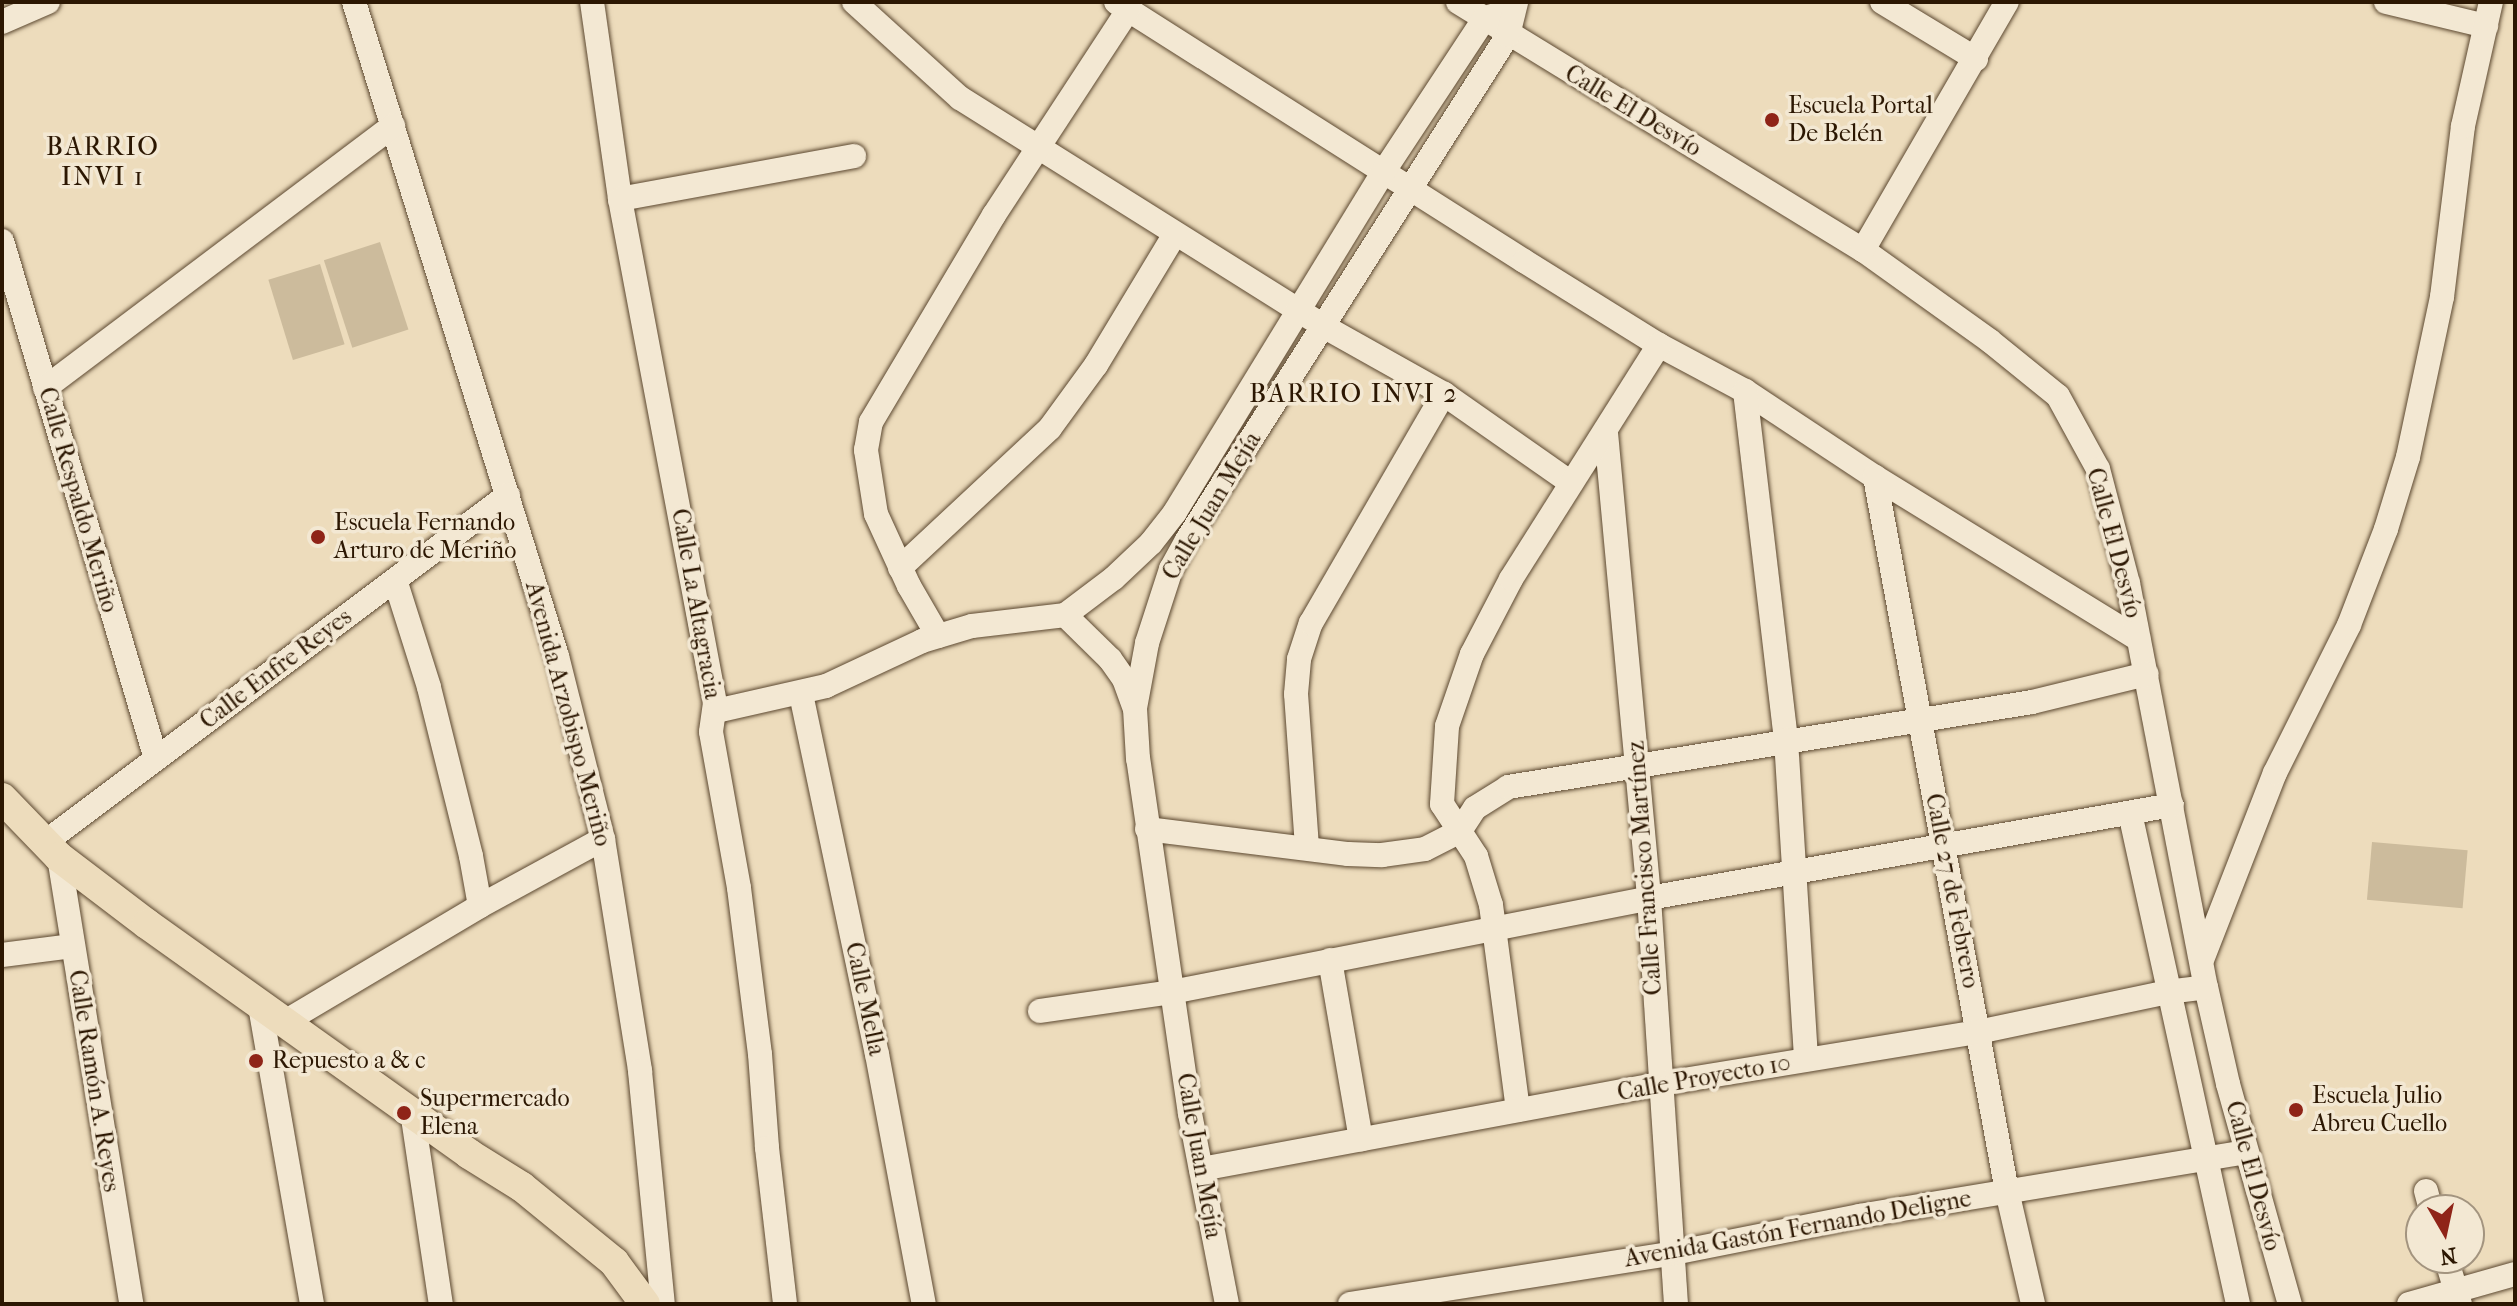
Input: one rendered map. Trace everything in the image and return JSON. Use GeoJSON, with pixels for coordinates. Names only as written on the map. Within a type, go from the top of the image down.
{"type":"FeatureCollection","features":[{"type":"Feature","properties":{"kind":"main road"},"geometry":{"type":"LineString","coordinates":[[2,798],[52,850],[272,1015],[522,1187],[614,1262],[645,1304]]}},
{"type":"Feature","properties":{"kind":"street"},"geometry":{"type":"LineString","coordinates":[[2,22],[48,2]]}},
{"type":"Feature","properties":{"kind":"street","name":"Avenida Arzobispo Meriño"},"geometry":{"type":"LineString","coordinates":[[354,2],[557,656],[603,839],[640,1071],[663,1304]]}},
{"type":"Feature","properties":{"kind":"street","name":"Calle La Altagracia"},"geometry":{"type":"LineString","coordinates":[[592,2],[620,199],[716,711],[711,732],[739,888],[760,1054],[785,1304]]}},
{"type":"Feature","properties":{"kind":"street"},"geometry":{"type":"LineString","coordinates":[[854,2],[960,98],[1323,326],[1444,394],[1571,483]]}},
{"type":"Feature","properties":{"kind":"street","name":"Calle El Desvío"},"geometry":{"type":"LineString","coordinates":[[1458,2],[1863,250],[1990,341],[2058,396],[2098,469],[2128,583],[2206,987],[2246,1152],[2290,1304]]}},
{"type":"Feature","properties":{"kind":"street"},"geometry":{"type":"LineString","coordinates":[[1882,2],[1976,59]]}},
{"type":"Feature","properties":{"kind":"street"},"geometry":{"type":"LineString","coordinates":[[1863,250],[2007,2]]}},
{"type":"Feature","properties":{"kind":"street"},"geometry":{"type":"LineString","coordinates":[[2386,2],[2486,26]]}},
{"type":"Feature","properties":{"kind":"street"},"geometry":{"type":"LineString","coordinates":[[2202,960],[2275,773],[2349,625],[2386,529],[2408,457],[2442,297],[2463,126],[2491,2]]}},
{"type":"Feature","properties":{"kind":"street"},"geometry":{"type":"LineString","coordinates":[[938,636],[900,568],[876,514],[866,450],[871,422],[1122,6],[1659,345],[1745,391],[1875,477],[2138,639]]}},
{"type":"Feature","properties":{"kind":"street","name":"Calle Juan Mejía"},"geometry":{"type":"LineString","coordinates":[[1065,615],[1114,578],[1151,543],[1175,512],[1297,309],[1485,18],[1515,6]]}},
{"type":"Feature","properties":{"kind":"street","name":"Calle Juan Mejía"},"geometry":{"type":"LineString","coordinates":[[1227,1304],[1201,1169],[1147,829],[1135,708],[1147,643],[1171,569],[1409,187],[1508,35],[1515,6]]}},
{"type":"Feature","properties":{"kind":"street"},"geometry":{"type":"LineString","coordinates":[[45,388],[393,126]]}},
{"type":"Feature","properties":{"kind":"street"},"geometry":{"type":"LineString","coordinates":[[620,199],[854,156]]}},
{"type":"Feature","properties":{"kind":"street"},"geometry":{"type":"LineString","coordinates":[[900,568],[1050,428],[1096,365],[1175,234]]}},
{"type":"Feature","properties":{"kind":"street","name":"Calle Respaldo Meriño"},"geometry":{"type":"LineString","coordinates":[[2,241],[156,759]]}},
{"type":"Feature","properties":{"kind":"street"},"geometry":{"type":"LineString","coordinates":[[1518,1110],[1496,929],[1476,856],[1442,804],[1447,726],[1472,654],[1498,604],[1659,345]]}},
{"type":"Feature","properties":{"kind":"street"},"geometry":{"type":"LineString","coordinates":[[1745,391],[1786,740],[1806,1059]]}},
{"type":"Feature","properties":{"kind":"street"},"geometry":{"type":"LineString","coordinates":[[1307,847],[1296,694],[1299,659],[1311,623],[1444,394]]}},
{"type":"Feature","properties":{"kind":"street","name":"Calle Francisco Martínez"},"geometry":{"type":"LineString","coordinates":[[1606,433],[1649,898],[1676,1304]]}},
{"type":"Feature","properties":{"kind":"street","name":"Calle 27 de Febrero"},"geometry":{"type":"LineString","coordinates":[[1875,477],[2007,1191],[2033,1304]]}},
{"type":"Feature","properties":{"kind":"street","name":"Calle Enfre Reyes"},"geometry":{"type":"LineString","coordinates":[[52,850],[156,759],[508,495]]}},
{"type":"Feature","properties":{"kind":"street"},"geometry":{"type":"LineString","coordinates":[[395,580],[429,687],[471,856],[480,906]]}},
{"type":"Feature","properties":{"kind":"street"},"geometry":{"type":"LineString","coordinates":[[716,711],[801,694],[869,669],[938,636],[972,626],[1065,615],[1110,659],[1124,679],[1135,708]]}},
{"type":"Feature","properties":{"kind":"street"},"geometry":{"type":"LineString","coordinates":[[1147,829],[1348,854],[1382,855],[1425,849],[1460,831],[1475,808],[1508,787],[2032,702],[2147,674]]}},
{"type":"Feature","properties":{"kind":"street","name":"Calle Mella"},"geometry":{"type":"LineString","coordinates":[[801,694],[877,1054],[924,1304]]}},
{"type":"Feature","properties":{"kind":"street"},"geometry":{"type":"LineString","coordinates":[[1040,1011],[1172,992],[1649,898],[1945,848],[2172,805]]}},
{"type":"Feature","properties":{"kind":"street"},"geometry":{"type":"LineString","coordinates":[[2130,813],[2238,1304]]}},
{"type":"Feature","properties":{"kind":"street"},"geometry":{"type":"LineString","coordinates":[[312,1304],[272,1015],[603,839]]}},
{"type":"Feature","properties":{"kind":"street","name":"Calle Ramón A. Reyes"},"geometry":{"type":"LineString","coordinates":[[52,850],[72,946],[131,1304]]}},
{"type":"Feature","properties":{"kind":"street"},"geometry":{"type":"LineString","coordinates":[[2,955],[72,946]]}},
{"type":"Feature","properties":{"kind":"street"},"geometry":{"type":"LineString","coordinates":[[1330,960],[1361,1139]]}},
{"type":"Feature","properties":{"kind":"street","name":"Calle Proyecto 10"},"geometry":{"type":"LineString","coordinates":[[1201,1169],[1660,1084],[1978,1032],[2167,992],[2206,987]]}},
{"type":"Feature","properties":{"kind":"street"},"geometry":{"type":"LineString","coordinates":[[412,1111],[441,1304]]}},
{"type":"Feature","properties":{"kind":"street","name":"Avenida Gastón Fernando Deligne"},"geometry":{"type":"LineString","coordinates":[[1350,1304],[1674,1253],[2007,1191],[2246,1152]]}},
{"type":"Feature","properties":{"kind":"street"},"geometry":{"type":"LineString","coordinates":[[2451,1274],[2458,1297]]}},
{"type":"Feature","properties":{"kind":"street"},"geometry":{"type":"LineString","coordinates":[[2409,1304],[2458,1297],[2515,1274]]}},
{"type":"Feature","properties":{"kind":"shaded area"},"geometry":{"type":"Polygon","coordinates":[[[380,242],[408,329],[352,348],[324,260],[380,242]]]}},
{"type":"Feature","properties":{"kind":"shaded area"},"geometry":{"type":"Polygon","coordinates":[[[320,264],[345,344],[293,360],[268,280],[320,264]]]}},
{"type":"Feature","properties":{"kind":"shaded area"},"geometry":{"type":"Polygon","coordinates":[[[2372,842],[2468,850],[2463,908],[2367,900],[2372,842]]]}},
{"type":"Feature","properties":{"kind":"place","name":"Escuela Portal De Belén"},"geometry":{"type":"Point","coordinates":[1772,120]}},
{"type":"Feature","properties":{"kind":"place","name":"Escuela Fernando Arturo de Meriño"},"geometry":{"type":"Point","coordinates":[318,537]}},
{"type":"Feature","properties":{"kind":"place","name":"Repuesto a & c"},"geometry":{"type":"Point","coordinates":[256,1061]}},
{"type":"Feature","properties":{"kind":"place","name":"Escuela Julio Abreu Cuello"},"geometry":{"type":"Point","coordinates":[2296,1110]}},
{"type":"Feature","properties":{"kind":"place","name":"Supermercado Elena"},"geometry":{"type":"Point","coordinates":[404,1113]}},
{"type":"Feature","properties":{"kind":"district","name":"BARRIO INVI 1"},"geometry":{"type":"Point","coordinates":[103,162]}},
{"type":"Feature","properties":{"kind":"district","name":"BARRIO INVI 2"},"geometry":{"type":"Point","coordinates":[1354,394]}}]}
